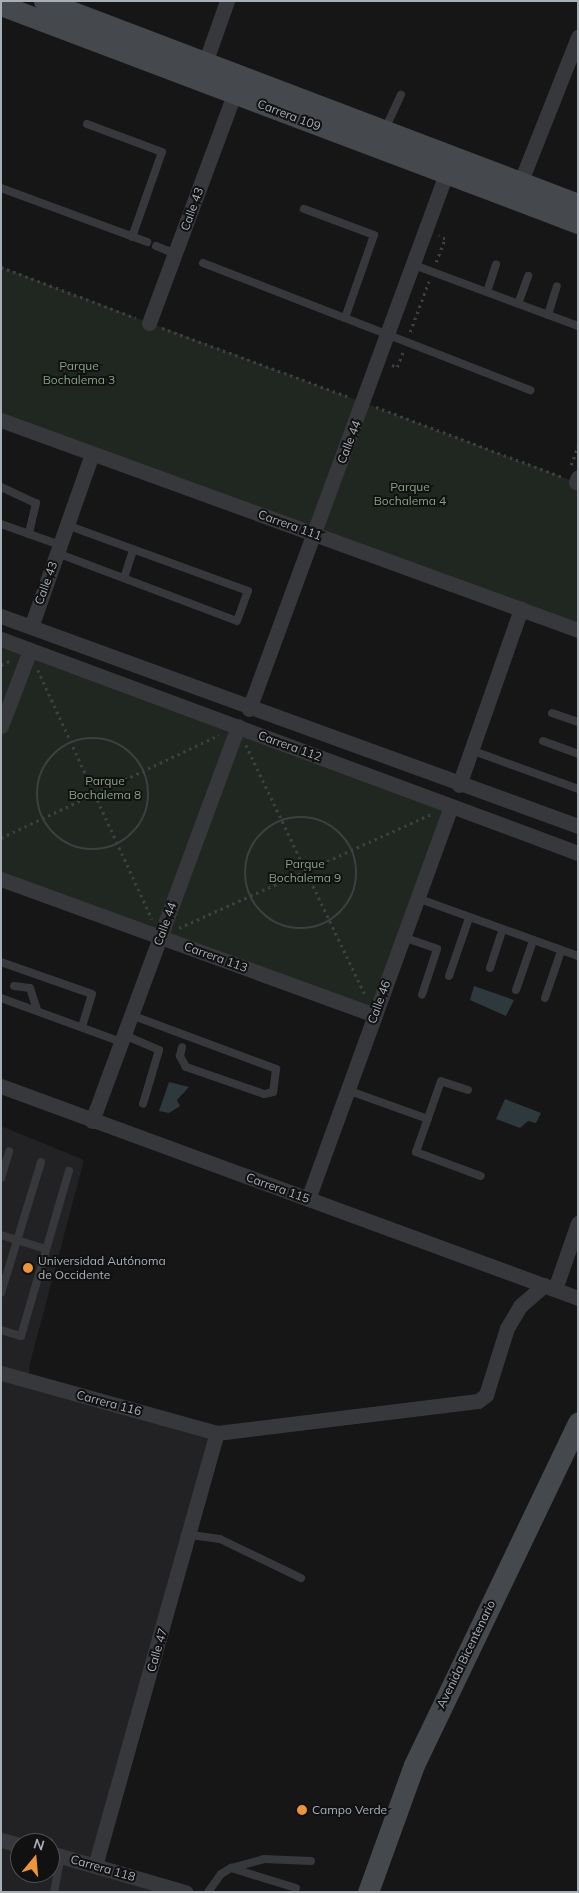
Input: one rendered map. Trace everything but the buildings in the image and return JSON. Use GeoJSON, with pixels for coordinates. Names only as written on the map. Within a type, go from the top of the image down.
{"type":"FeatureCollection","features":[{"type":"Feature","properties":{"kind":"main road","name":"Carrera 109"},"geometry":{"type":"LineString","coordinates":[[44,1],[384,131],[518,191],[578,223]]}},
{"type":"Feature","properties":{"kind":"main road","name":"Carrera 109"},"geometry":{"type":"LineString","coordinates":[[1,5],[446,174],[578,204]]}},
{"type":"Feature","properties":{"kind":"main road","name":"Avenida Bicentenario"},"geometry":{"type":"LineString","coordinates":[[368,1892],[414,1764],[578,1422]]}},
{"type":"Feature","properties":{"kind":"street"},"geometry":{"type":"LineString","coordinates":[[205,63],[227,1]]}},
{"type":"Feature","properties":{"kind":"street"},"geometry":{"type":"LineString","coordinates":[[518,191],[578,37]]}},
{"type":"Feature","properties":{"kind":"street","name":"Calle 43"},"geometry":{"type":"LineString","coordinates":[[150,323],[234,94]]}},
{"type":"Feature","properties":{"kind":"street","name":"Calle 44"},"geometry":{"type":"LineString","coordinates":[[249,710],[446,174]]}},
{"type":"Feature","properties":{"kind":"street","name":"Carrera 111"},"geometry":{"type":"LineString","coordinates":[[1,420],[578,630]]}},
{"type":"Feature","properties":{"kind":"street","name":"Calle 43"},"geometry":{"type":"LineString","coordinates":[[31,627],[92,454]]}},
{"type":"Feature","properties":{"kind":"street"},"geometry":{"type":"LineString","coordinates":[[459,785],[521,609]]}},
{"type":"Feature","properties":{"kind":"street","name":"Carrera 112"},"geometry":{"type":"LineString","coordinates":[[1,616],[249,710],[578,826]]}},
{"type":"Feature","properties":{"kind":"street","name":"Carrera 112"},"geometry":{"type":"LineString","coordinates":[[1,639],[578,853]]}},
{"type":"Feature","properties":{"kind":"street"},"geometry":{"type":"LineString","coordinates":[[1,726],[30,650]]}},
{"type":"Feature","properties":{"kind":"street","name":"Calle 44"},"geometry":{"type":"LineString","coordinates":[[92,1121],[238,726]]}},
{"type":"Feature","properties":{"kind":"street","name":"Calle 46"},"geometry":{"type":"LineString","coordinates":[[308,1199],[451,806]]}},
{"type":"Feature","properties":{"kind":"street","name":"Carrera 113"},"geometry":{"type":"LineString","coordinates":[[1,879],[375,1015]]}},
{"type":"Feature","properties":{"kind":"street","name":"Carrera 115"},"geometry":{"type":"LineString","coordinates":[[1,1086],[578,1298]]}},
{"type":"Feature","properties":{"kind":"street"},"geometry":{"type":"LineString","coordinates":[[217,1433],[478,1401],[486,1395],[507,1328],[520,1306],[549,1287],[578,1224]]}},
{"type":"Feature","properties":{"kind":"street","name":"Carrera 116"},"geometry":{"type":"LineString","coordinates":[[1,1374],[217,1433]]}},
{"type":"Feature","properties":{"kind":"street","name":"Calle 47"},"geometry":{"type":"LineString","coordinates":[[95,1866],[191,1535],[217,1433]]}},
{"type":"Feature","properties":{"kind":"street","name":"Carrera 118"},"geometry":{"type":"LineString","coordinates":[[60,1856],[185,1892]]}},
{"type":"Feature","properties":{"kind":"lane"},"geometry":{"type":"LineString","coordinates":[[384,131],[401,95]]}},
{"type":"Feature","properties":{"kind":"lane"},"geometry":{"type":"LineString","coordinates":[[87,124],[162,152],[132,237]]}},
{"type":"Feature","properties":{"kind":"lane"},"geometry":{"type":"LineString","coordinates":[[1,188],[146,242]]}},
{"type":"Feature","properties":{"kind":"lane"},"geometry":{"type":"LineString","coordinates":[[304,209],[374,235],[345,318]]}},
{"type":"Feature","properties":{"kind":"lane"},"geometry":{"type":"LineString","coordinates":[[156,246],[176,254]]}},
{"type":"Feature","properties":{"kind":"lane"},"geometry":{"type":"LineString","coordinates":[[203,263],[530,390]]}},
{"type":"Feature","properties":{"kind":"lane"},"geometry":{"type":"LineString","coordinates":[[486,292],[496,264]]}},
{"type":"Feature","properties":{"kind":"lane"},"geometry":{"type":"LineString","coordinates":[[414,265],[577,324]]}},
{"type":"Feature","properties":{"kind":"lane"},"geometry":{"type":"LineString","coordinates":[[518,304],[528,276]]}},
{"type":"Feature","properties":{"kind":"lane"},"geometry":{"type":"LineString","coordinates":[[548,315],[557,286]]}},
{"type":"Feature","properties":{"kind":"lane"},"geometry":{"type":"LineString","coordinates":[[1,487],[36,503],[29,534]]}},
{"type":"Feature","properties":{"kind":"lane"},"geometry":{"type":"LineString","coordinates":[[1,524],[29,534],[124,578],[237,621],[248,591],[67,525]]}},
{"type":"Feature","properties":{"kind":"lane"},"geometry":{"type":"LineString","coordinates":[[124,578],[134,550]]}},
{"type":"Feature","properties":{"kind":"lane"},"geometry":{"type":"LineString","coordinates":[[552,713],[578,722]]}},
{"type":"Feature","properties":{"kind":"lane"},"geometry":{"type":"LineString","coordinates":[[543,741],[578,754]]}},
{"type":"Feature","properties":{"kind":"lane"},"geometry":{"type":"LineString","coordinates":[[471,750],[578,788]]}},
{"type":"Feature","properties":{"kind":"lane"},"geometry":{"type":"LineString","coordinates":[[417,898],[578,956]]}},
{"type":"Feature","properties":{"kind":"lane"},"geometry":{"type":"LineString","coordinates":[[449,976],[469,918]]}},
{"type":"Feature","properties":{"kind":"lane"},"geometry":{"type":"LineString","coordinates":[[490,968],[502,930]]}},
{"type":"Feature","properties":{"kind":"lane"},"geometry":{"type":"LineString","coordinates":[[403,937],[437,949],[422,995]]}},
{"type":"Feature","properties":{"kind":"lane"},"geometry":{"type":"LineString","coordinates":[[516,990],[533,941]]}},
{"type":"Feature","properties":{"kind":"lane"},"geometry":{"type":"LineString","coordinates":[[545,998],[561,950]]}},
{"type":"Feature","properties":{"kind":"lane"},"geometry":{"type":"LineString","coordinates":[[1,962],[92,994],[82,1026]]}},
{"type":"Feature","properties":{"kind":"lane"},"geometry":{"type":"LineString","coordinates":[[14,986],[30,988],[37,1010]]}},
{"type":"Feature","properties":{"kind":"lane"},"geometry":{"type":"LineString","coordinates":[[1,998],[159,1050],[143,1104]]}},
{"type":"Feature","properties":{"kind":"lane"},"geometry":{"type":"LineString","coordinates":[[131,1015],[276,1069],[273,1092],[264,1094],[186,1067],[180,1056],[182,1047]]}},
{"type":"Feature","properties":{"kind":"lane"},"geometry":{"type":"LineString","coordinates":[[468,1090],[441,1081],[416,1152],[482,1176]]}},
{"type":"Feature","properties":{"kind":"lane"},"geometry":{"type":"LineString","coordinates":[[347,1090],[428,1119]]}},
{"type":"Feature","properties":{"kind":"lane"},"geometry":{"type":"LineString","coordinates":[[1,1178],[9,1152]]}},
{"type":"Feature","properties":{"kind":"lane"},"geometry":{"type":"LineString","coordinates":[[1,1293],[41,1162]]}},
{"type":"Feature","properties":{"kind":"lane"},"geometry":{"type":"LineString","coordinates":[[1,1330],[21,1336],[69,1171]]}},
{"type":"Feature","properties":{"kind":"lane"},"geometry":{"type":"LineString","coordinates":[[1,1235],[46,1249]]}},
{"type":"Feature","properties":{"kind":"lane"},"geometry":{"type":"LineString","coordinates":[[191,1535],[220,1539],[300,1578]]}},
{"type":"Feature","properties":{"kind":"lane"},"geometry":{"type":"LineString","coordinates":[[208,1892],[221,1874],[231,1868],[264,1859],[311,1861]]}},
{"type":"Feature","properties":{"kind":"lane"},"geometry":{"type":"LineString","coordinates":[[231,1868],[296,1888]]}},
{"type":"Feature","properties":{"kind":"path"},"geometry":{"type":"LineString","coordinates":[[411,330],[445,238],[436,235],[440,226]]}},
{"type":"Feature","properties":{"kind":"path"},"geometry":{"type":"LineString","coordinates":[[1,267],[352,398]]}},
{"type":"Feature","properties":{"kind":"path"},"geometry":{"type":"LineString","coordinates":[[372,405],[573,479],[578,446]]}},
{"type":"Feature","properties":{"kind":"path"},"geometry":{"type":"LineString","coordinates":[[30,650],[69,744],[160,937],[451,806]]}},
{"type":"Feature","properties":{"kind":"path"},"geometry":{"type":"LineString","coordinates":[[1,838],[144,773],[238,726],[279,821],[375,1015]]}},
{"type":"Feature","properties":{"kind":"path"},"geometry":{"type":"LineString","coordinates":[[107,740],[129,752],[144,773],[149,794],[145,814],[134,833],[117,845],[96,850],[74,847],[61,841],[42,819],[37,798],[40,776],[51,757],[69,744],[107,740]]}},
{"type":"Feature","properties":{"kind":"path"},"geometry":{"type":"LineString","coordinates":[[301,818],[322,821],[346,839],[353,851],[354,892],[328,922],[314,927],[284,926],[264,914],[250,897],[245,872],[251,847],[279,821],[301,818]]}},
{"type":"Feature","properties":{"kind":"shaded area"},"geometry":{"type":"Polygon","coordinates":[[[474,986],[514,1000],[506,1016],[470,1000],[474,986]]]}},
{"type":"Feature","properties":{"kind":"shaded area"},"geometry":{"type":"Polygon","coordinates":[[[169,1082],[189,1087],[177,1100],[180,1106],[169,1113],[159,1111],[169,1082]]]}},
{"type":"Feature","properties":{"kind":"shaded area"},"geometry":{"type":"Polygon","coordinates":[[[505,1099],[541,1113],[536,1123],[528,1121],[520,1128],[496,1119],[505,1099]]]}},
{"type":"Feature","properties":{"kind":"shaded area"},"geometry":{"type":"Polygon","coordinates":[[[1,1126],[84,1160],[29,1367],[30,1381],[217,1433],[95,1866],[185,1892],[1,1892],[1,1126]]]}},
{"type":"Feature","properties":{"kind":"green space"},"geometry":{"type":"Polygon","coordinates":[[[1,267],[578,483],[578,630],[1,420],[1,267]]]}},
{"type":"Feature","properties":{"kind":"green space"},"geometry":{"type":"Polygon","coordinates":[[[1,639],[451,806],[375,1015],[1,879],[1,639]]]}},
{"type":"Feature","properties":{"kind":"place","name":"Universidad Autónoma de Occidente"},"geometry":{"type":"Point","coordinates":[28,1268]}},
{"type":"Feature","properties":{"kind":"place","name":"Campo Verde"},"geometry":{"type":"Point","coordinates":[302,1810]}},
{"type":"Feature","properties":{"kind":"park label","name":"Parque Bochalema 3"},"geometry":{"type":"Point","coordinates":[79,373]}},
{"type":"Feature","properties":{"kind":"park label","name":"Parque Bochalema 4"},"geometry":{"type":"Point","coordinates":[410,494]}},
{"type":"Feature","properties":{"kind":"park label","name":"Parque Bochalema 8"},"geometry":{"type":"Point","coordinates":[105,788]}},
{"type":"Feature","properties":{"kind":"park label","name":"Parque Bochalema 9"},"geometry":{"type":"Point","coordinates":[305,871]}}]}
